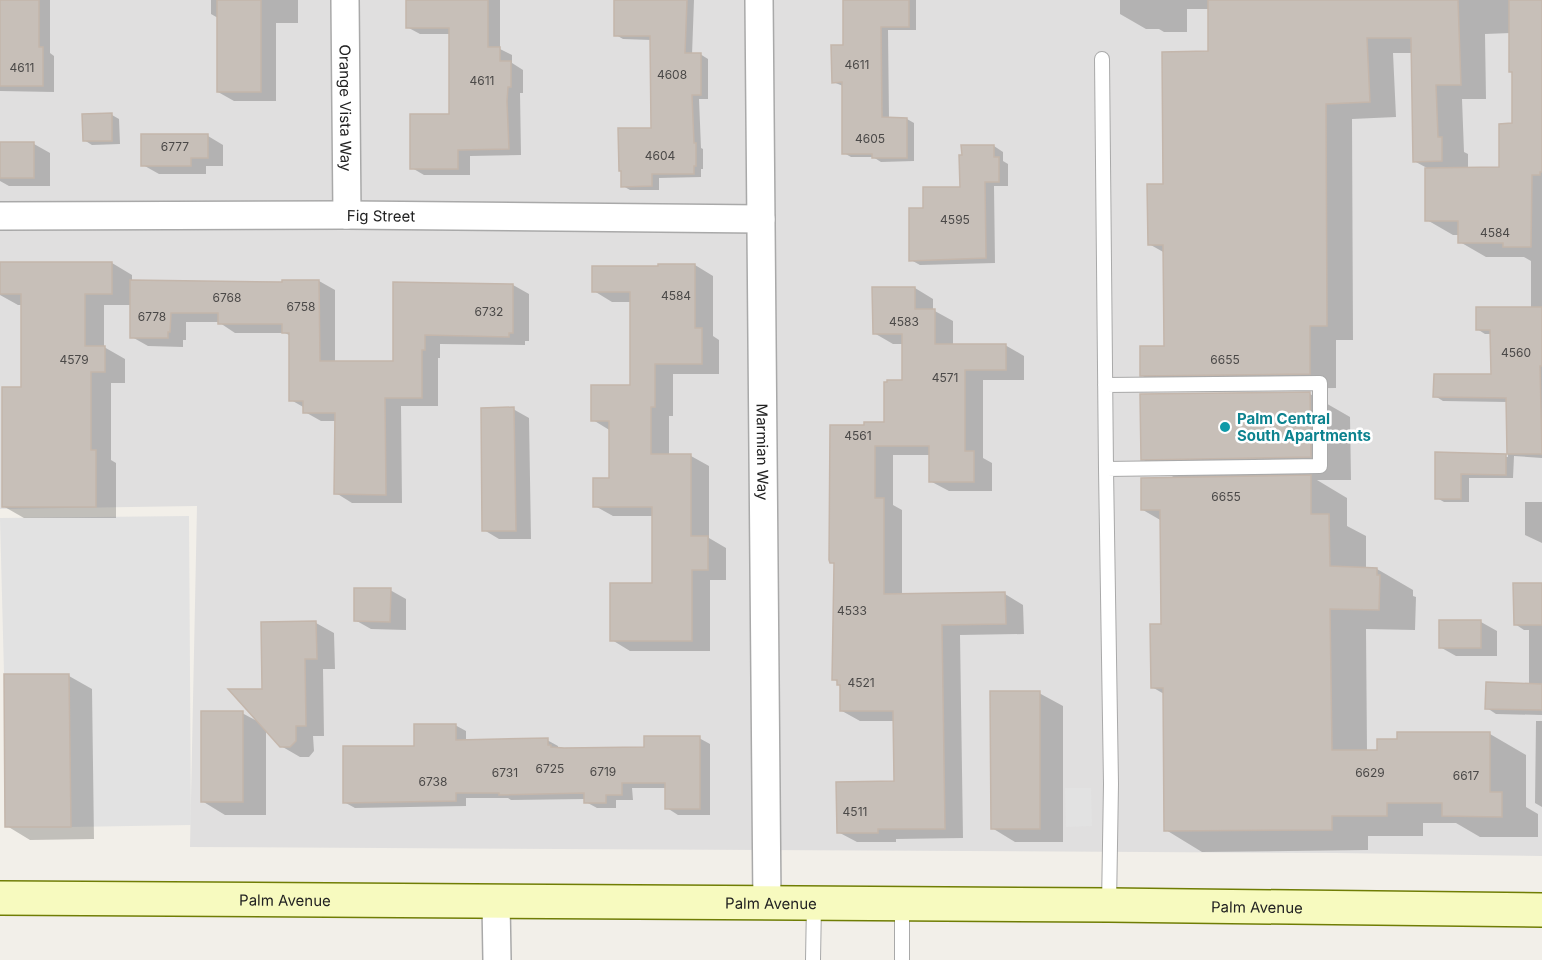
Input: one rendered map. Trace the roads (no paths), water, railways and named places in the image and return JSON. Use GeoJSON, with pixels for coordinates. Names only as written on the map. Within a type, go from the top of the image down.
{"type":"FeatureCollection","features":[{"type":"Feature","properties":{"kind":"street","name":"Orange Vista Way"},"geometry":{"type":"LineString","coordinates":[[345,0],[347,215]]}},
{"type":"Feature","properties":{"kind":"street","name":"Marmian Way"},"geometry":{"type":"LineString","coordinates":[[759,0],[767,904]]}},
{"type":"Feature","properties":{"kind":"street","name":"Fig Street"},"geometry":{"type":"LineString","coordinates":[[0,216],[347,215],[761,219]]}},
{"type":"Feature","properties":{"kind":"street","name":"Palm Avenue"},"geometry":{"type":"LineString","coordinates":[[0,898],[1542,910]]}},
{"type":"Feature","properties":{"kind":"street"},"geometry":{"type":"LineString","coordinates":[[496,902],[497,960]]}},
{"type":"Feature","properties":{"kind":"lane"},"geometry":{"type":"LineString","coordinates":[[1102,59],[1111,784],[1109,905]]}},
{"type":"Feature","properties":{"kind":"lane"},"geometry":{"type":"LineString","coordinates":[[1105,385],[1320,383],[1320,466],[1106,469]]}},
{"type":"Feature","properties":{"kind":"lane"},"geometry":{"type":"LineString","coordinates":[[813,960],[814,904]]}},
{"type":"Feature","properties":{"kind":"lane"},"geometry":{"type":"LineString","coordinates":[[902,905],[902,960]]}},
{"type":"Feature","properties":{"kind":"place","name":"Palm Central South Apartments"},"geometry":{"type":"Point","coordinates":[1225,427]}}]}
